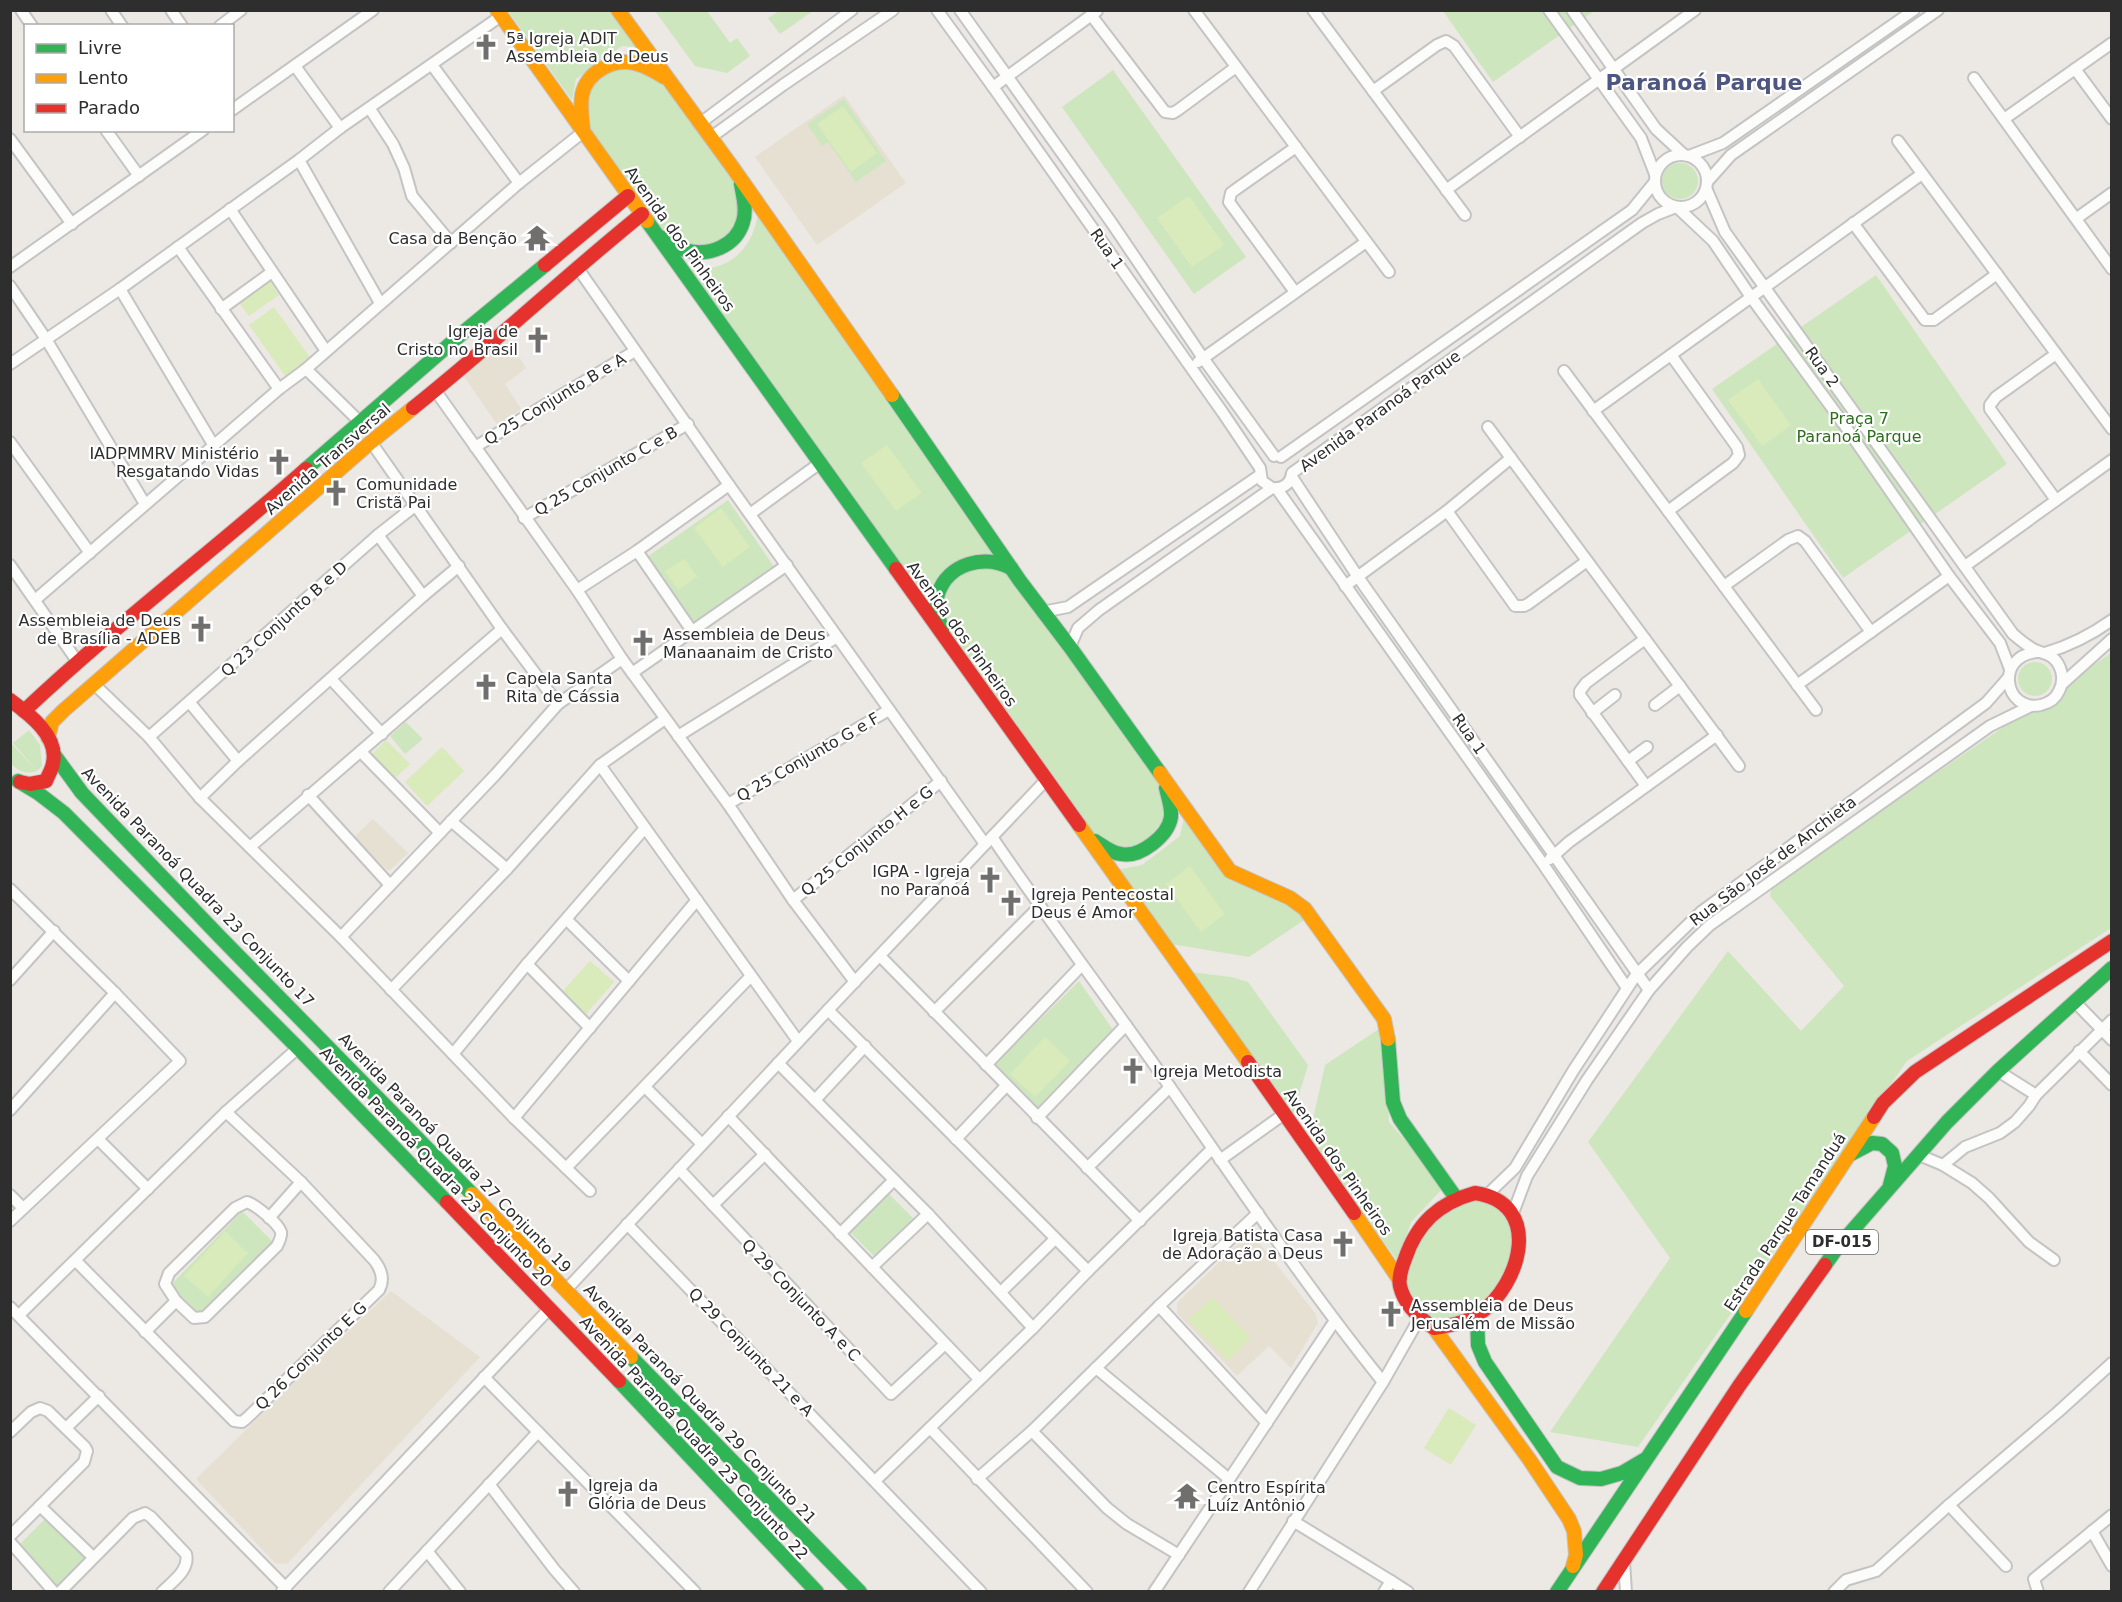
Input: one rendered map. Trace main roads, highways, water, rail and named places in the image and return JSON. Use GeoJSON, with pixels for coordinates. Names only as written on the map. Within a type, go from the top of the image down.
{"type":"FeatureCollection","features":[{"type":"Feature","properties":{"kind":"place","name":"5ª Igreja ADIT Assembleia de Deus"},"geometry":{"type":"Point","coordinates":[486,47]}},
{"type":"Feature","properties":{"kind":"place","name":"Casa da Benção"},"geometry":{"type":"Point","coordinates":[537,238]}},
{"type":"Feature","properties":{"kind":"place","name":"Igreja de Cristo no Brasil"},"geometry":{"type":"Point","coordinates":[538,340]}},
{"type":"Feature","properties":{"kind":"place","name":"IADPMMRV Ministério Resgatando Vidas"},"geometry":{"type":"Point","coordinates":[279,462]}},
{"type":"Feature","properties":{"kind":"place","name":"Comunidade Cristã Pai"},"geometry":{"type":"Point","coordinates":[336,493]}},
{"type":"Feature","properties":{"kind":"place","name":"Assembleia de Deus de Brasília - ADEB"},"geometry":{"type":"Point","coordinates":[201,629]}},
{"type":"Feature","properties":{"kind":"place","name":"Assembleia de Deus Manaanaim de Cristo"},"geometry":{"type":"Point","coordinates":[643,643]}},
{"type":"Feature","properties":{"kind":"place","name":"Capela Santa Rita de Cássia"},"geometry":{"type":"Point","coordinates":[486,687]}},
{"type":"Feature","properties":{"kind":"place","name":"IGPA - Igreja no Paranoá"},"geometry":{"type":"Point","coordinates":[990,880]}},
{"type":"Feature","properties":{"kind":"place","name":"Igreja Pentecostal Deus é Amor"},"geometry":{"type":"Point","coordinates":[1011,903]}},
{"type":"Feature","properties":{"kind":"place","name":"Igreja Metodista"},"geometry":{"type":"Point","coordinates":[1133,1071]}},
{"type":"Feature","properties":{"kind":"place","name":"Igreja Batista Casa de Adoração a Deus"},"geometry":{"type":"Point","coordinates":[1343,1244]}},
{"type":"Feature","properties":{"kind":"place","name":"Assembleia de Deus Jerusalém de Missão"},"geometry":{"type":"Point","coordinates":[1391,1314]}},
{"type":"Feature","properties":{"kind":"place","name":"Igreja da Glória de Deus"},"geometry":{"type":"Point","coordinates":[568,1494]}},
{"type":"Feature","properties":{"kind":"place","name":"Centro Espírita Luíz Antônio"},"geometry":{"type":"Point","coordinates":[1187,1496]}},
{"type":"Feature","properties":{"kind":"district","name":"Paranoá Parque"},"geometry":{"type":"Point","coordinates":[1704,82]}},
{"type":"Feature","properties":{"kind":"park label","name":"Praça 7 Paranoá Parque"},"geometry":{"type":"Point","coordinates":[1859,427]}}]}
